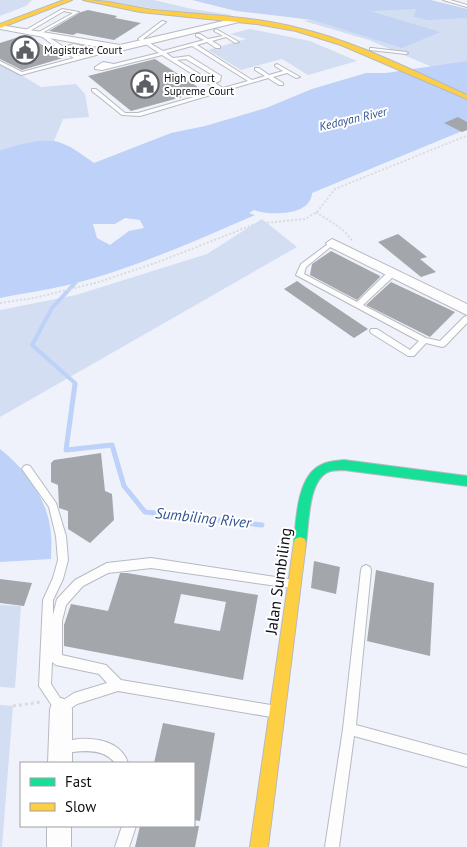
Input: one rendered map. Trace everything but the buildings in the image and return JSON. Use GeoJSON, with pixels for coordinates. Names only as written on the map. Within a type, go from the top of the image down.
{"type":"FeatureCollection","features":[{"type":"Feature","properties":{"kind":"main road"},"geometry":{"type":"LineString","coordinates":[[0,22],[41,0]]}},
{"type":"Feature","properties":{"kind":"main road"},"geometry":{"type":"LineString","coordinates":[[0,22],[69,0]]}},
{"type":"Feature","properties":{"kind":"main road"},"geometry":{"type":"LineString","coordinates":[[0,27],[58,3],[89,1],[206,22],[236,20],[278,26],[314,34],[398,62],[467,89]]}},
{"type":"Feature","properties":{"kind":"main road"},"geometry":{"type":"LineString","coordinates":[[150,11],[168,7],[170,1],[293,22],[338,35],[372,49],[467,97]]}},
{"type":"Feature","properties":{"kind":"main road"},"geometry":{"type":"LineString","coordinates":[[222,10],[234,14],[237,18],[236,20]]}},
{"type":"Feature","properties":{"kind":"main road","name":"Jalan Sumbiling"},"geometry":{"type":"LineString","coordinates":[[258,847],[306,495],[311,481],[324,468],[344,465],[467,481]]}},
{"type":"Feature","properties":{"kind":"street"},"geometry":{"type":"LineString","coordinates":[[0,27],[39,33],[76,43],[116,48],[145,42],[206,22]]}},
{"type":"Feature","properties":{"kind":"street"},"geometry":{"type":"LineString","coordinates":[[332,243],[467,310]]}},
{"type":"Feature","properties":{"kind":"street"},"geometry":{"type":"LineString","coordinates":[[58,704],[60,755]]}},
{"type":"Feature","properties":{"kind":"street"},"geometry":{"type":"LineString","coordinates":[[59,827],[59,847]]}},
{"type":"Feature","properties":{"kind":"lane"},"geometry":{"type":"LineString","coordinates":[[445,0],[467,6]]}},
{"type":"Feature","properties":{"kind":"lane"},"geometry":{"type":"LineString","coordinates":[[462,4],[467,1]]}},
{"type":"Feature","properties":{"kind":"lane"},"geometry":{"type":"LineString","coordinates":[[26,31],[63,10],[77,12],[39,33],[78,58]]}},
{"type":"Feature","properties":{"kind":"lane"},"geometry":{"type":"LineString","coordinates":[[164,22],[140,39],[222,90]]}},
{"type":"Feature","properties":{"kind":"lane"},"geometry":{"type":"LineString","coordinates":[[216,30],[237,42]]}},
{"type":"Feature","properties":{"kind":"lane"},"geometry":{"type":"LineString","coordinates":[[198,35],[218,47]]}},
{"type":"Feature","properties":{"kind":"lane"},"geometry":{"type":"LineString","coordinates":[[115,66],[226,36]]}},
{"type":"Feature","properties":{"kind":"lane"},"geometry":{"type":"LineString","coordinates":[[0,62],[21,74],[98,52],[76,43],[62,49]]}},
{"type":"Feature","properties":{"kind":"lane"},"geometry":{"type":"LineString","coordinates":[[193,45],[251,81]]}},
{"type":"Feature","properties":{"kind":"lane"},"geometry":{"type":"LineString","coordinates":[[173,59],[187,57],[219,77],[218,80],[211,83]]}},
{"type":"Feature","properties":{"kind":"lane"},"geometry":{"type":"LineString","coordinates":[[277,65],[298,77]]}},
{"type":"Feature","properties":{"kind":"lane"},"geometry":{"type":"LineString","coordinates":[[257,69],[281,84]]}},
{"type":"Feature","properties":{"kind":"lane"},"geometry":{"type":"LineString","coordinates":[[94,90],[124,114],[132,116],[142,115],[287,71]]}},
{"type":"Feature","properties":{"kind":"lane"},"geometry":{"type":"LineString","coordinates":[[332,243],[303,266],[300,274],[424,340],[442,344],[467,319]]}},
{"type":"Feature","properties":{"kind":"lane"},"geometry":{"type":"LineString","coordinates":[[358,305],[392,273]]}},
{"type":"Feature","properties":{"kind":"lane"},"geometry":{"type":"LineString","coordinates":[[374,331],[411,354],[424,340]]}},
{"type":"Feature","properties":{"kind":"lane"},"geometry":{"type":"LineString","coordinates":[[27,470],[53,506],[61,536],[63,560],[58,580],[48,600],[45,686],[58,704],[102,688],[118,685],[276,712]]}},
{"type":"Feature","properties":{"kind":"lane"},"geometry":{"type":"LineString","coordinates":[[118,685],[102,669],[56,659],[57,621],[61,603],[79,583],[107,568],[151,563],[294,584]]}},
{"type":"Feature","properties":{"kind":"lane"},"geometry":{"type":"LineString","coordinates":[[332,847],[349,729],[366,570]]}},
{"type":"Feature","properties":{"kind":"lane"},"geometry":{"type":"LineString","coordinates":[[349,729],[467,761]]}},
{"type":"Feature","properties":{"kind":"lane"},"geometry":{"type":"LineString","coordinates":[[60,755],[87,744],[104,748],[117,754],[121,762]]}},
{"type":"Feature","properties":{"kind":"lane"},"geometry":{"type":"LineString","coordinates":[[122,847],[128,827]]}},
{"type":"Feature","properties":{"kind":"path"},"geometry":{"type":"LineString","coordinates":[[0,303],[33,299],[90,286],[159,262],[255,224],[305,219],[316,212],[334,189],[465,137],[467,140]]}},
{"type":"Feature","properties":{"kind":"path"},"geometry":{"type":"LineString","coordinates":[[316,212],[342,229],[355,243]]}},
{"type":"Feature","properties":{"kind":"path"},"geometry":{"type":"LineString","coordinates":[[13,706],[58,704]]}},
{"type":"Feature","properties":{"kind":"shaded area"},"geometry":{"type":"Polygon","coordinates":[[[0,0],[32,0],[26,6],[0,16],[0,0]]]}},
{"type":"Feature","properties":{"kind":"shaded area"},"geometry":{"type":"Polygon","coordinates":[[[94,0],[154,0],[192,9],[232,15],[221,18],[94,0]]]}},
{"type":"Feature","properties":{"kind":"shaded area"},"geometry":{"type":"Polygon","coordinates":[[[192,0],[430,0],[467,9],[467,18],[428,20],[414,17],[416,9],[370,11],[440,32],[402,48],[313,20],[236,11],[192,0]]]}},
{"type":"Feature","properties":{"kind":"shaded area"},"geometry":{"type":"Polygon","coordinates":[[[397,0],[430,0],[467,9],[467,61],[432,67],[369,40],[304,21],[397,0]]]}},
{"type":"Feature","properties":{"kind":"shaded area"},"geometry":{"type":"Polygon","coordinates":[[[250,29],[310,41],[357,61],[308,75],[282,59],[241,70],[208,50],[246,39],[230,34],[250,29]]]}},
{"type":"Feature","properties":{"kind":"shaded area"},"geometry":{"type":"Polygon","coordinates":[[[0,62],[41,87],[76,84],[85,94],[89,117],[63,119],[54,141],[31,143],[0,150],[0,62]]]}},
{"type":"Feature","properties":{"kind":"shaded area"},"geometry":{"type":"Polygon","coordinates":[[[262,219],[297,247],[0,417],[0,310],[76,295],[207,254],[262,219]]]}},
{"type":"Feature","properties":{"kind":"shaded area"},"geometry":{"type":"Polygon","coordinates":[[[0,605],[21,606],[15,688],[0,687],[0,605]]]}},
{"type":"Feature","properties":{"kind":"shaded area"},"geometry":{"type":"Polygon","coordinates":[[[0,705],[13,706],[2,847],[0,847],[0,705]]]}},
{"type":"Feature","properties":{"kind":"water","name":"Kedayan River"},"geometry":{"type":"Polygon","coordinates":[[[467,61],[467,129],[312,193],[310,201],[297,210],[270,213],[254,210],[249,213],[255,215],[210,235],[119,270],[63,286],[0,298],[0,150],[30,142],[54,141],[70,147],[94,163],[171,133],[205,126],[266,108],[312,89],[366,73],[386,73],[467,61]],[[125,218],[115,224],[93,224],[97,238],[110,245],[129,231],[144,228],[140,220],[125,218]]]}},
{"type":"Feature","properties":{"kind":"water"},"geometry":{"type":"Polygon","coordinates":[[[0,449],[19,466],[41,498],[49,522],[51,559],[0,562],[0,449]]]}},
{"type":"Feature","properties":{"kind":"waterway","name":"Sumbiling River"},"geometry":{"type":"LineString","coordinates":[[75,384],[32,345],[52,308],[76,282]]}},
{"type":"Feature","properties":{"kind":"waterway","name":"Sumbiling River"},"geometry":{"type":"LineString","coordinates":[[75,384],[66,450],[112,445],[124,486],[145,512],[262,525]]}},
{"type":"Feature","properties":{"kind":"traffic: fast"},"geometry":{"type":"LineString","coordinates":[[300,543],[303,513],[308,490],[318,473],[325,468],[344,465],[467,481]]}},
{"type":"Feature","properties":{"kind":"traffic: slow"},"geometry":{"type":"LineString","coordinates":[[0,26],[69,0]]}},
{"type":"Feature","properties":{"kind":"traffic: slow"},"geometry":{"type":"LineString","coordinates":[[86,0],[140,10],[257,22],[297,29],[343,44],[467,97]]}},
{"type":"Feature","properties":{"kind":"traffic: slow"},"geometry":{"type":"LineString","coordinates":[[259,847],[300,543]]}},
{"type":"Feature","properties":{"kind":"place","name":"Magistrate Court"},"geometry":{"type":"Point","coordinates":[25,50]}},
{"type":"Feature","properties":{"kind":"place","name":"High Court Supreme Court"},"geometry":{"type":"Point","coordinates":[145,84]}}]}
